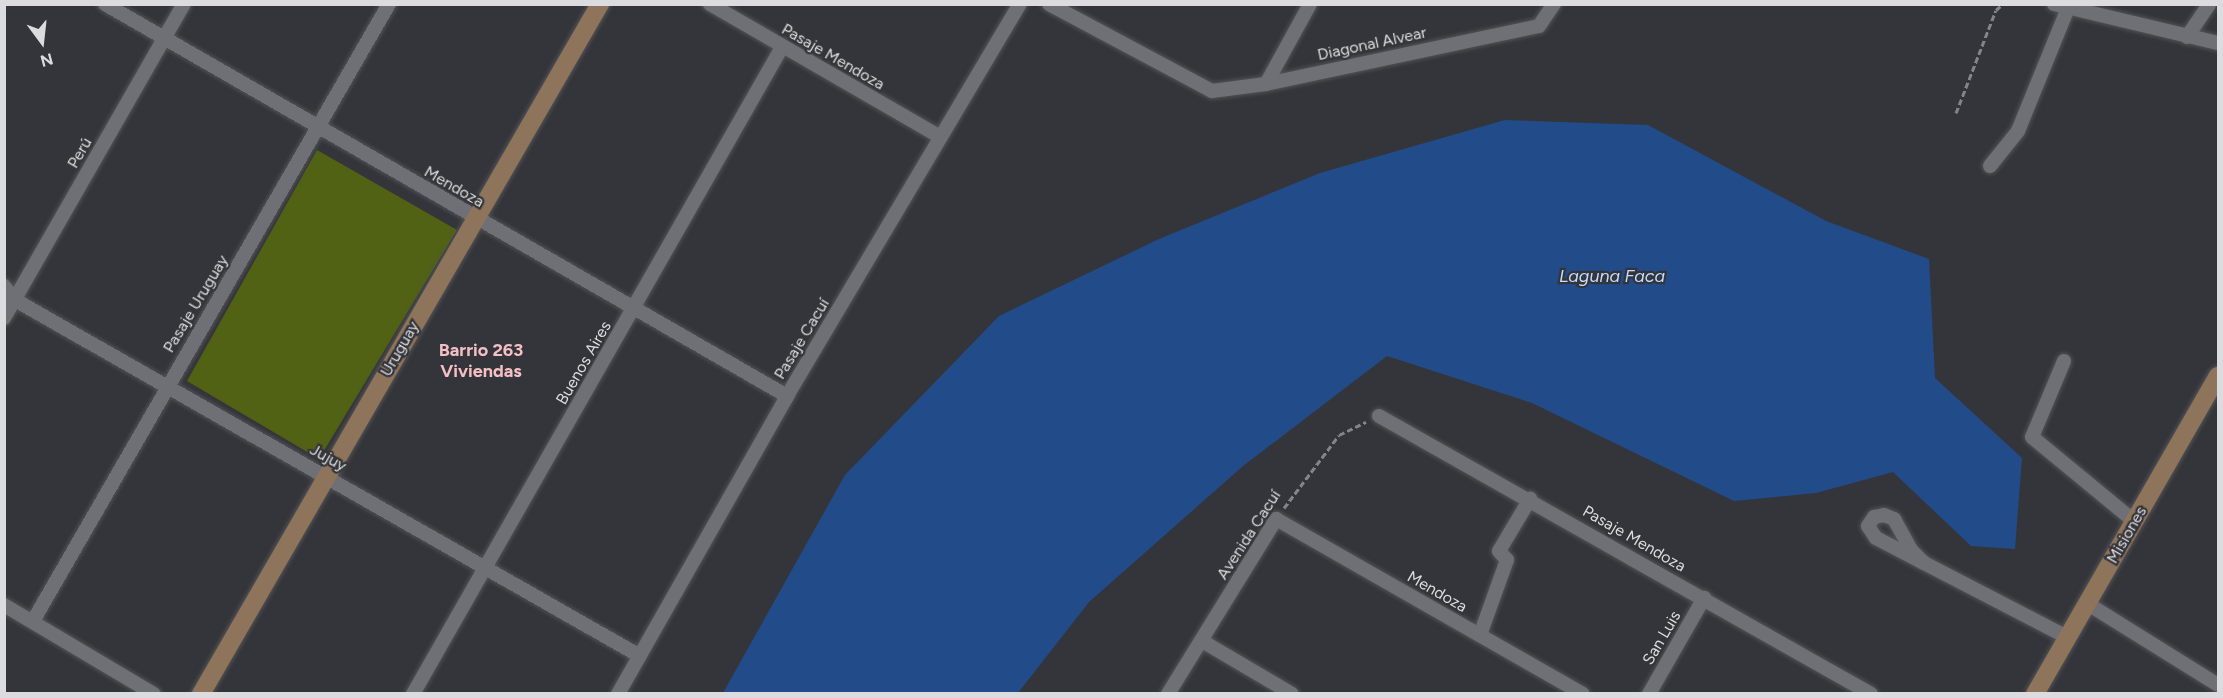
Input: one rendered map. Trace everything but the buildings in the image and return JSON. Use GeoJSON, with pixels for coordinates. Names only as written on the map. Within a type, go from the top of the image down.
{"type":"FeatureCollection","features":[{"type":"Feature","properties":{"kind":"street","name":"Mendoza"},"geometry":{"type":"LineString","coordinates":[[105,4],[787,396]]}},
{"type":"Feature","properties":{"kind":"street","name":"Perú"},"geometry":{"type":"LineString","coordinates":[[4,318],[184,4]]}},
{"type":"Feature","properties":{"kind":"street","name":"Pasaje Uruguay"},"geometry":{"type":"LineString","coordinates":[[33,621],[389,4]]}},
{"type":"Feature","properties":{"kind":"street","name":"Uruguay"},"geometry":{"type":"LineString","coordinates":[[201,693],[600,4]]}},
{"type":"Feature","properties":{"kind":"street","name":"Pasaje Mendoza"},"geometry":{"type":"LineString","coordinates":[[710,4],[940,137]]}},
{"type":"Feature","properties":{"kind":"street","name":"Pasaje Cacuí"},"geometry":{"type":"LineString","coordinates":[[618,693],[787,396],[1020,4]]}},
{"type":"Feature","properties":{"kind":"street","name":"Diagonal Alvear"},"geometry":{"type":"LineString","coordinates":[[1049,4],[1212,91],[1266,84],[1539,26],[1554,4]]}},
{"type":"Feature","properties":{"kind":"street"},"geometry":{"type":"LineString","coordinates":[[1266,84],[1310,4]]}},
{"type":"Feature","properties":{"kind":"street"},"geometry":{"type":"LineString","coordinates":[[2187,37],[2209,4]]}},
{"type":"Feature","properties":{"kind":"street"},"geometry":{"type":"LineString","coordinates":[[1990,166],[2018,131],[2061,6],[2218,43]]}},
{"type":"Feature","properties":{"kind":"street","name":"Buenos Aires"},"geometry":{"type":"LineString","coordinates":[[412,693],[783,47]]}},
{"type":"Feature","properties":{"kind":"street","name":"Jujuy"},"geometry":{"type":"LineString","coordinates":[[4,286],[15,300],[486,566],[526,593],[640,656]]}},
{"type":"Feature","properties":{"kind":"street"},"geometry":{"type":"LineString","coordinates":[[2064,361],[2032,437],[2135,522]]}},
{"type":"Feature","properties":{"kind":"street","name":"Misiones"},"geometry":{"type":"LineString","coordinates":[[2035,693],[2216,384]]}},
{"type":"Feature","properties":{"kind":"street","name":"Pasaje Mendoza"},"geometry":{"type":"LineString","coordinates":[[1379,416],[1871,693]]}},
{"type":"Feature","properties":{"kind":"street"},"geometry":{"type":"LineString","coordinates":[[1480,635],[1507,560],[1499,552],[1530,499]]}},
{"type":"Feature","properties":{"kind":"street","name":"Mendoza"},"geometry":{"type":"LineString","coordinates":[[1276,519],[1583,693]]}},
{"type":"Feature","properties":{"kind":"street","name":"Avenida Cacuí"},"geometry":{"type":"LineString","coordinates":[[1168,693],[1276,519]]}},
{"type":"Feature","properties":{"kind":"street"},"geometry":{"type":"LineString","coordinates":[[1924,563],[2067,637]]}},
{"type":"Feature","properties":{"kind":"street","name":"San Luis"},"geometry":{"type":"LineString","coordinates":[[1649,693],[1704,598]]}},
{"type":"Feature","properties":{"kind":"street"},"geometry":{"type":"LineString","coordinates":[[2088,603],[2218,685]]}},
{"type":"Feature","properties":{"kind":"street"},"geometry":{"type":"LineString","coordinates":[[4,605],[154,693]]}},
{"type":"Feature","properties":{"kind":"street"},"geometry":{"type":"LineString","coordinates":[[1202,641],[1292,693]]}},
{"type":"Feature","properties":{"kind":"path"},"geometry":{"type":"LineString","coordinates":[[1956,113],[1996,10],[2003,4]]}},
{"type":"Feature","properties":{"kind":"path","name":"Avenida Cacuí"},"geometry":{"type":"LineString","coordinates":[[1276,519],[1339,435],[1379,416]]}},
{"type":"Feature","properties":{"kind":"green space"},"geometry":{"type":"Polygon","coordinates":[[[317,150],[457,230],[319,459],[187,381],[317,150]]]}},
{"type":"Feature","properties":{"kind":"water","name":"Laguna Faca"},"geometry":{"type":"Polygon","coordinates":[[[1505,120],[1648,125],[1826,221],[1929,259],[1935,378],[2022,458],[2015,549],[1971,546],[1893,472],[1816,493],[1734,501],[1532,403],[1387,356],[1243,466],[1089,602],[1018,693],[723,693],[845,475],[999,316],[1159,239],[1320,173],[1505,120]]]}},
{"type":"Feature","properties":{"kind":"district","name":"Barrio 263 Viviendas"},"geometry":{"type":"Point","coordinates":[481,361]}}]}
